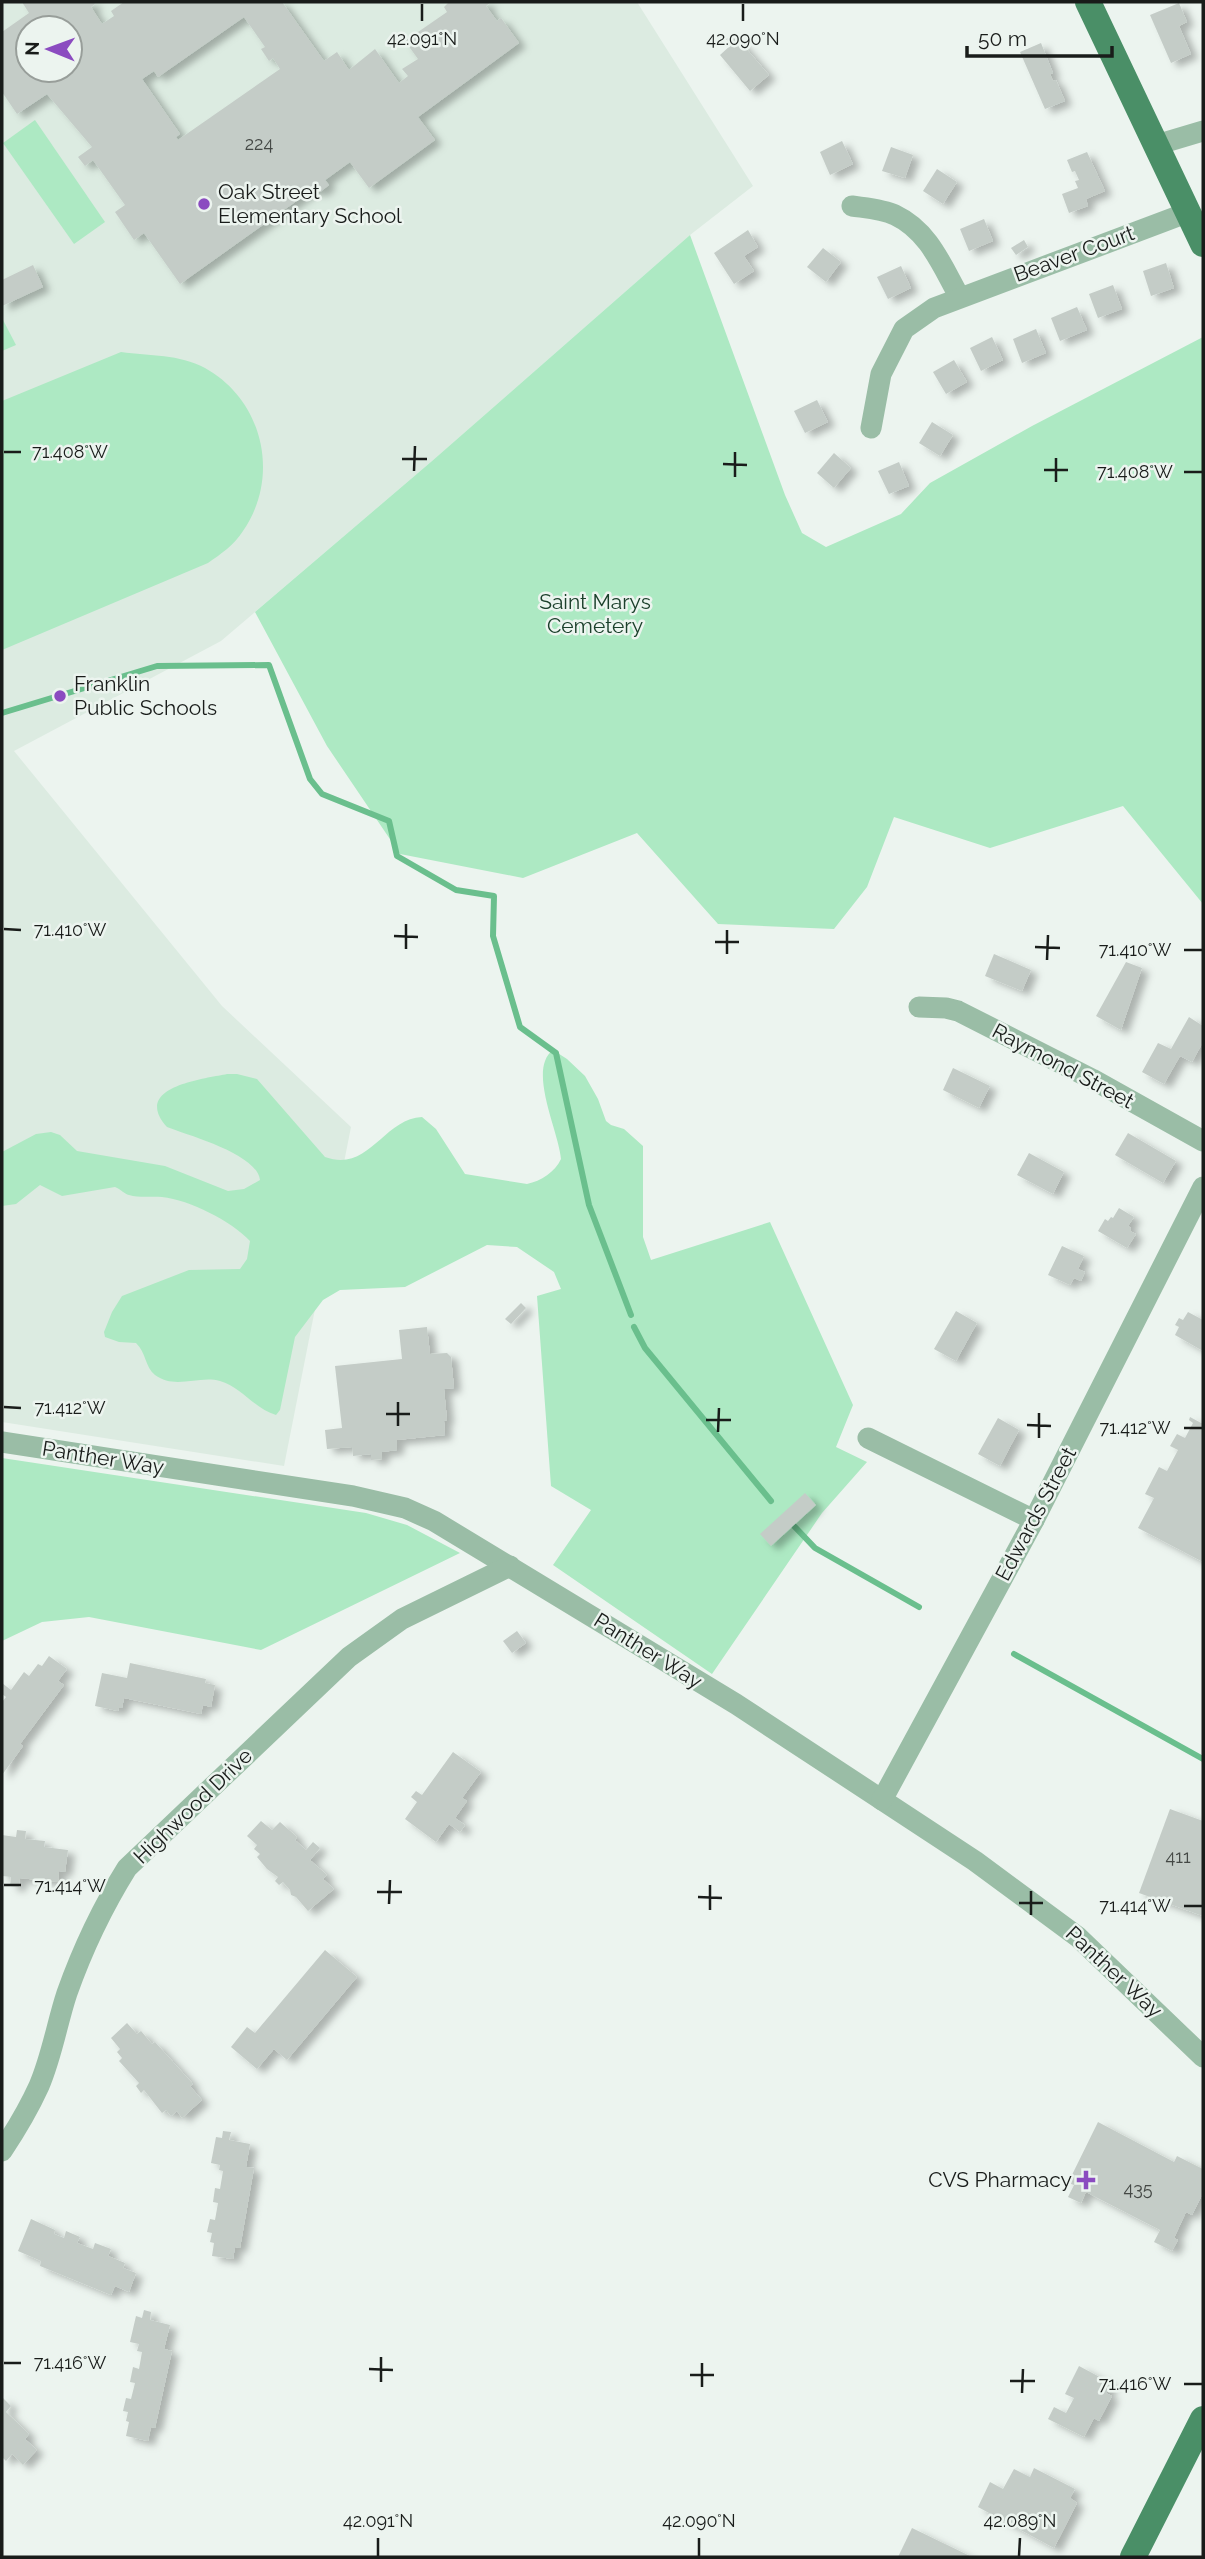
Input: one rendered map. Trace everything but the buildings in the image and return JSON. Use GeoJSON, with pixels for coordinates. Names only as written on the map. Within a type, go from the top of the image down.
{"type":"FeatureCollection","features":[{"type":"Feature","properties":{"kind":"main road"},"geometry":{"type":"LineString","coordinates":[[1088,2],[1203,244]]}},
{"type":"Feature","properties":{"kind":"main road"},"geometry":{"type":"LineString","coordinates":[[1133,2557],[1203,2419]]}},
{"type":"Feature","properties":{"kind":"street"},"geometry":{"type":"LineString","coordinates":[[1156,145],[1203,131]]}},
{"type":"Feature","properties":{"kind":"street"},"geometry":{"type":"LineString","coordinates":[[852,206],[894,214],[909,224],[928,241],[960,296]]}},
{"type":"Feature","properties":{"kind":"street","name":"Beaver Court"},"geometry":{"type":"LineString","coordinates":[[870,428],[881,374],[904,329],[934,308],[1189,212]]}},
{"type":"Feature","properties":{"kind":"street","name":"Raymond Street"},"geometry":{"type":"LineString","coordinates":[[919,1007],[946,1007],[958,1011],[1092,1079],[1203,1141]]}},
{"type":"Feature","properties":{"kind":"street","name":"Edwards Street"},"geometry":{"type":"LineString","coordinates":[[881,1800],[1034,1520],[1203,1187]]}},
{"type":"Feature","properties":{"kind":"street"},"geometry":{"type":"LineString","coordinates":[[868,1438],[1034,1520]]}},
{"type":"Feature","properties":{"kind":"street","name":"Panther Way"},"geometry":{"type":"LineString","coordinates":[[2,1442],[391,1504],[416,1512],[452,1530],[736,1704],[975,1860],[1057,1919],[1106,1962],[1203,2057]]}},
{"type":"Feature","properties":{"kind":"street","name":"Highwood Drive"},"geometry":{"type":"LineString","coordinates":[[2,2151],[40,2084],[67,1994],[89,1934],[127,1868],[349,1657],[402,1619],[510,1566]]}},
{"type":"Feature","properties":{"kind":"shaded area","name":"Franklin Public Schools"},"geometry":{"type":"Polygon","coordinates":[[[2,2],[637,2],[753,186],[690,235],[221,641],[14,751],[222,1006],[351,1127],[284,1466],[2,1422],[2,2]]]}},
{"type":"Feature","properties":{"kind":"green space"},"geometry":{"type":"Polygon","coordinates":[[[35,120],[105,222],[74,244],[3,143],[35,120]]]}},
{"type":"Feature","properties":{"kind":"green space","name":"Saint Marys Cemetery"},"geometry":{"type":"Polygon","coordinates":[[[690,235],[785,495],[802,533],[826,547],[901,514],[930,483],[1032,426],[1203,337],[1203,904],[1123,806],[990,848],[894,817],[867,887],[834,929],[718,924],[637,833],[523,878],[400,854],[327,746],[255,612],[690,235]]]}},
{"type":"Feature","properties":{"kind":"green space"},"geometry":{"type":"Polygon","coordinates":[[[2,318],[16,345],[2,351],[2,318]]]}},
{"type":"Feature","properties":{"kind":"green space"},"geometry":{"type":"Polygon","coordinates":[[[121,352],[195,363],[225,382],[241,399],[253,419],[263,464],[255,510],[236,541],[208,563],[2,650],[2,401],[121,352]]]}},
{"type":"Feature","properties":{"kind":"green space"},"geometry":{"type":"Polygon","coordinates":[[[553,1050],[585,1076],[606,1121],[624,1129],[643,1146],[643,1237],[651,1260],[770,1222],[853,1405],[836,1447],[867,1462],[822,1513],[712,1674],[553,1565],[591,1510],[551,1486],[537,1296],[561,1289],[554,1272],[517,1247],[487,1245],[405,1287],[340,1290],[323,1300],[295,1337],[280,1410],[276,1415],[220,1381],[179,1382],[163,1379],[152,1372],[136,1343],[119,1342],[105,1337],[104,1332],[122,1296],[189,1270],[240,1269],[247,1259],[250,1241],[242,1233],[221,1219],[185,1202],[162,1197],[133,1196],[115,1187],[62,1196],[40,1185],[16,1204],[2,1206],[2,1152],[36,1134],[51,1132],[60,1135],[77,1151],[165,1166],[228,1191],[244,1189],[260,1180],[256,1171],[235,1154],[167,1127],[158,1113],[158,1103],[164,1094],[174,1087],[227,1074],[257,1079],[325,1157],[340,1160],[353,1158],[365,1152],[397,1126],[422,1117],[436,1129],[465,1174],[532,1183],[551,1172],[561,1159],[544,1086],[543,1071],[546,1059],[553,1050]]]}},
{"type":"Feature","properties":{"kind":"green space"},"geometry":{"type":"Polygon","coordinates":[[[2,1458],[366,1513],[407,1525],[460,1553],[261,1650],[89,1617],[42,1622],[2,1641],[2,1458]]]}},
{"type":"Feature","properties":{"kind":"waterway"},"geometry":{"type":"LineString","coordinates":[[2,713],[157,666],[269,665],[310,779],[322,794],[389,821],[397,856],[456,890],[494,896],[493,936],[520,1027],[556,1053],[589,1205],[631,1315]]}},
{"type":"Feature","properties":{"kind":"waterway"},"geometry":{"type":"LineString","coordinates":[[634,1327],[645,1348],[771,1501]]}},
{"type":"Feature","properties":{"kind":"waterway"},"geometry":{"type":"LineString","coordinates":[[794,1526],[815,1548],[919,1607]]}},
{"type":"Feature","properties":{"kind":"waterway"},"geometry":{"type":"LineString","coordinates":[[1014,1654],[1203,1759]]}},
{"type":"Feature","properties":{"kind":"place","name":"Oak Street Elementary School"},"geometry":{"type":"Point","coordinates":[204,204]}},
{"type":"Feature","properties":{"kind":"place","name":"Franklin Public Schools"},"geometry":{"type":"Point","coordinates":[60,696]}},
{"type":"Feature","properties":{"kind":"place","name":"CVS Pharmacy"},"geometry":{"type":"Point","coordinates":[1086,2180]}}]}
